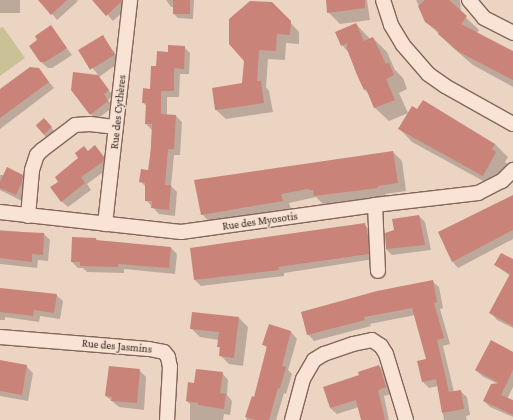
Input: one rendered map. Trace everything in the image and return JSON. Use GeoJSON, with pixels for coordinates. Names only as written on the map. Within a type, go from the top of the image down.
{"type":"FeatureCollection","features":[{"type":"Feature","properties":{"kind":"street","name":"Rue des Cythères"},"geometry":{"type":"LineString","coordinates":[[105,224],[130,0]]}},
{"type":"Feature","properties":{"kind":"street"},"geometry":{"type":"LineString","coordinates":[[383,0],[391,25],[403,45],[428,74],[445,86],[513,124]]}},
{"type":"Feature","properties":{"kind":"street"},"geometry":{"type":"LineString","coordinates":[[469,0],[484,18],[513,33]]}},
{"type":"Feature","properties":{"kind":"street"},"geometry":{"type":"LineString","coordinates":[[28,216],[32,170],[37,155],[75,125],[90,124],[116,127]]}},
{"type":"Feature","properties":{"kind":"street","name":"Rue des Myosotis"},"geometry":{"type":"LineString","coordinates":[[0,212],[181,232],[375,205],[478,193],[502,181],[513,170]]}},
{"type":"Feature","properties":{"kind":"street"},"geometry":{"type":"LineString","coordinates":[[375,205],[378,271]]}},
{"type":"Feature","properties":{"kind":"street","name":"Rue des Jasmins"},"geometry":{"type":"LineString","coordinates":[[0,336],[149,349],[164,352],[168,357],[170,367],[167,420]]}},
{"type":"Feature","properties":{"kind":"street"},"geometry":{"type":"LineString","coordinates":[[292,420],[303,379],[314,360],[324,354],[353,344],[372,340],[381,346],[386,354],[406,420]]}},
{"type":"Feature","properties":{"kind":"shaded area"},"geometry":{"type":"Polygon","coordinates":[[[3,27],[25,58],[0,76],[0,28],[3,27]]]}},
{"type":"Feature","properties":{"kind":"building"},"geometry":{"type":"Polygon","coordinates":[[[38,0],[67,0],[51,15],[38,0]]]}},
{"type":"Feature","properties":{"kind":"building"},"geometry":{"type":"Polygon","coordinates":[[[92,0],[121,0],[121,2],[106,16],[92,0]]]}},
{"type":"Feature","properties":{"kind":"building"},"geometry":{"type":"Polygon","coordinates":[[[173,0],[190,0],[190,14],[173,14],[173,0]]]}},
{"type":"Feature","properties":{"kind":"building"},"geometry":{"type":"Polygon","coordinates":[[[326,0],[365,0],[365,8],[327,13],[326,0]]]}},
{"type":"Feature","properties":{"kind":"building"},"geometry":{"type":"Polygon","coordinates":[[[425,0],[449,0],[467,16],[461,24],[513,51],[513,80],[459,52],[438,34],[439,32],[425,22],[418,6],[425,0]]]}},
{"type":"Feature","properties":{"kind":"building"},"geometry":{"type":"Polygon","coordinates":[[[250,1],[272,2],[291,21],[290,35],[277,34],[276,51],[259,50],[257,81],[261,81],[264,103],[215,110],[212,88],[242,83],[244,61],[229,44],[229,19],[250,1]]]}},
{"type":"Feature","properties":{"kind":"building"},"geometry":{"type":"Polygon","coordinates":[[[356,23],[364,41],[373,37],[386,64],[389,63],[394,75],[386,79],[395,100],[374,108],[366,89],[364,90],[357,75],[347,49],[347,43],[341,46],[335,32],[356,23]]]}},
{"type":"Feature","properties":{"kind":"building"},"geometry":{"type":"Polygon","coordinates":[[[51,25],[67,48],[45,62],[40,62],[29,46],[37,40],[35,36],[51,25]]]}},
{"type":"Feature","properties":{"kind":"building"},"geometry":{"type":"Polygon","coordinates":[[[103,35],[115,55],[90,70],[78,50],[103,35]]]}},
{"type":"Feature","properties":{"kind":"building"},"geometry":{"type":"Polygon","coordinates":[[[168,45],[185,46],[184,69],[174,68],[174,91],[161,91],[161,114],[176,115],[174,149],[168,149],[165,185],[171,185],[169,210],[151,208],[152,201],[145,201],[145,183],[139,182],[141,169],[148,170],[151,149],[152,124],[145,124],[146,103],[142,103],[143,88],[150,89],[151,66],[156,66],[157,51],[168,52],[168,45]]]}},
{"type":"Feature","properties":{"kind":"building"},"geometry":{"type":"Polygon","coordinates":[[[30,67],[39,68],[49,82],[0,118],[0,89],[30,67]]]}},
{"type":"Feature","properties":{"kind":"building"},"geometry":{"type":"Polygon","coordinates":[[[73,72],[98,75],[109,90],[104,94],[108,101],[90,115],[71,90],[73,72]]]}},
{"type":"Feature","properties":{"kind":"building"},"geometry":{"type":"Polygon","coordinates":[[[423,100],[495,144],[492,149],[496,152],[483,176],[398,129],[412,106],[417,109],[423,100]]]}},
{"type":"Feature","properties":{"kind":"building"},"geometry":{"type":"Polygon","coordinates":[[[44,118],[52,127],[44,134],[36,125],[44,118]]]}},
{"type":"Feature","properties":{"kind":"building"},"geometry":{"type":"Polygon","coordinates":[[[95,145],[104,157],[104,161],[81,177],[85,183],[61,202],[50,187],[58,182],[55,177],[78,158],[75,153],[84,146],[88,151],[95,145]]]}},
{"type":"Feature","properties":{"kind":"building"},"geometry":{"type":"Polygon","coordinates":[[[393,151],[398,183],[378,186],[378,188],[314,196],[313,190],[308,189],[281,194],[283,201],[201,215],[194,180],[393,151]]]}},
{"type":"Feature","properties":{"kind":"building"},"geometry":{"type":"Polygon","coordinates":[[[7,167],[23,175],[22,182],[16,195],[0,188],[0,182],[7,167]]]}},
{"type":"Feature","properties":{"kind":"building"},"geometry":{"type":"Polygon","coordinates":[[[513,195],[513,230],[452,262],[438,232],[513,195]]]}},
{"type":"Feature","properties":{"kind":"building"},"geometry":{"type":"Polygon","coordinates":[[[419,215],[425,245],[386,249],[385,233],[394,230],[392,219],[419,215]]]}},
{"type":"Feature","properties":{"kind":"building"},"geometry":{"type":"Polygon","coordinates":[[[365,223],[368,236],[369,254],[278,267],[279,270],[194,280],[190,248],[365,223]]]}},
{"type":"Feature","properties":{"kind":"building"},"geometry":{"type":"Polygon","coordinates":[[[0,231],[44,233],[43,255],[32,254],[32,262],[0,258],[0,231]]]}},
{"type":"Feature","properties":{"kind":"building"},"geometry":{"type":"Polygon","coordinates":[[[72,237],[96,238],[96,240],[171,247],[169,268],[118,264],[118,267],[80,266],[80,262],[71,262],[72,237]]]}},
{"type":"Feature","properties":{"kind":"building"},"geometry":{"type":"Polygon","coordinates":[[[501,253],[513,259],[513,326],[489,313],[510,274],[494,265],[501,253]]]}},
{"type":"Feature","properties":{"kind":"building"},"geometry":{"type":"Polygon","coordinates":[[[433,280],[437,302],[434,303],[444,338],[437,340],[449,392],[461,390],[464,409],[442,413],[436,379],[422,382],[417,361],[426,359],[412,308],[364,317],[365,320],[307,335],[301,312],[377,291],[433,280]]]}},
{"type":"Feature","properties":{"kind":"building"},"geometry":{"type":"Polygon","coordinates":[[[0,288],[57,294],[54,313],[34,310],[33,316],[0,312],[0,288]]]}},
{"type":"Feature","properties":{"kind":"building"},"geometry":{"type":"Polygon","coordinates":[[[192,312],[239,317],[234,358],[219,356],[220,347],[217,347],[219,332],[190,329],[192,312]]]}},
{"type":"Feature","properties":{"kind":"building"},"geometry":{"type":"Polygon","coordinates":[[[269,324],[291,331],[282,366],[286,367],[280,388],[278,388],[269,420],[256,420],[245,417],[252,396],[254,397],[267,346],[262,345],[269,324]]]}},
{"type":"Feature","properties":{"kind":"building"},"geometry":{"type":"Polygon","coordinates":[[[491,340],[513,352],[513,370],[501,395],[513,400],[513,415],[483,401],[491,384],[499,383],[475,370],[491,340]]]}},
{"type":"Feature","properties":{"kind":"building"},"geometry":{"type":"Polygon","coordinates":[[[0,360],[27,365],[22,395],[0,391],[0,360]]]}},
{"type":"Feature","properties":{"kind":"building"},"geometry":{"type":"Polygon","coordinates":[[[379,365],[386,387],[378,390],[385,420],[361,420],[356,400],[330,408],[323,387],[359,375],[358,372],[379,365]]]}},
{"type":"Feature","properties":{"kind":"building"},"geometry":{"type":"Polygon","coordinates":[[[109,366],[140,369],[137,403],[111,401],[112,397],[105,396],[109,366]]]}},
{"type":"Feature","properties":{"kind":"building"},"geometry":{"type":"Polygon","coordinates":[[[196,369],[223,372],[220,393],[226,394],[224,409],[198,405],[198,403],[186,401],[188,382],[194,383],[196,369]]]}}]}
